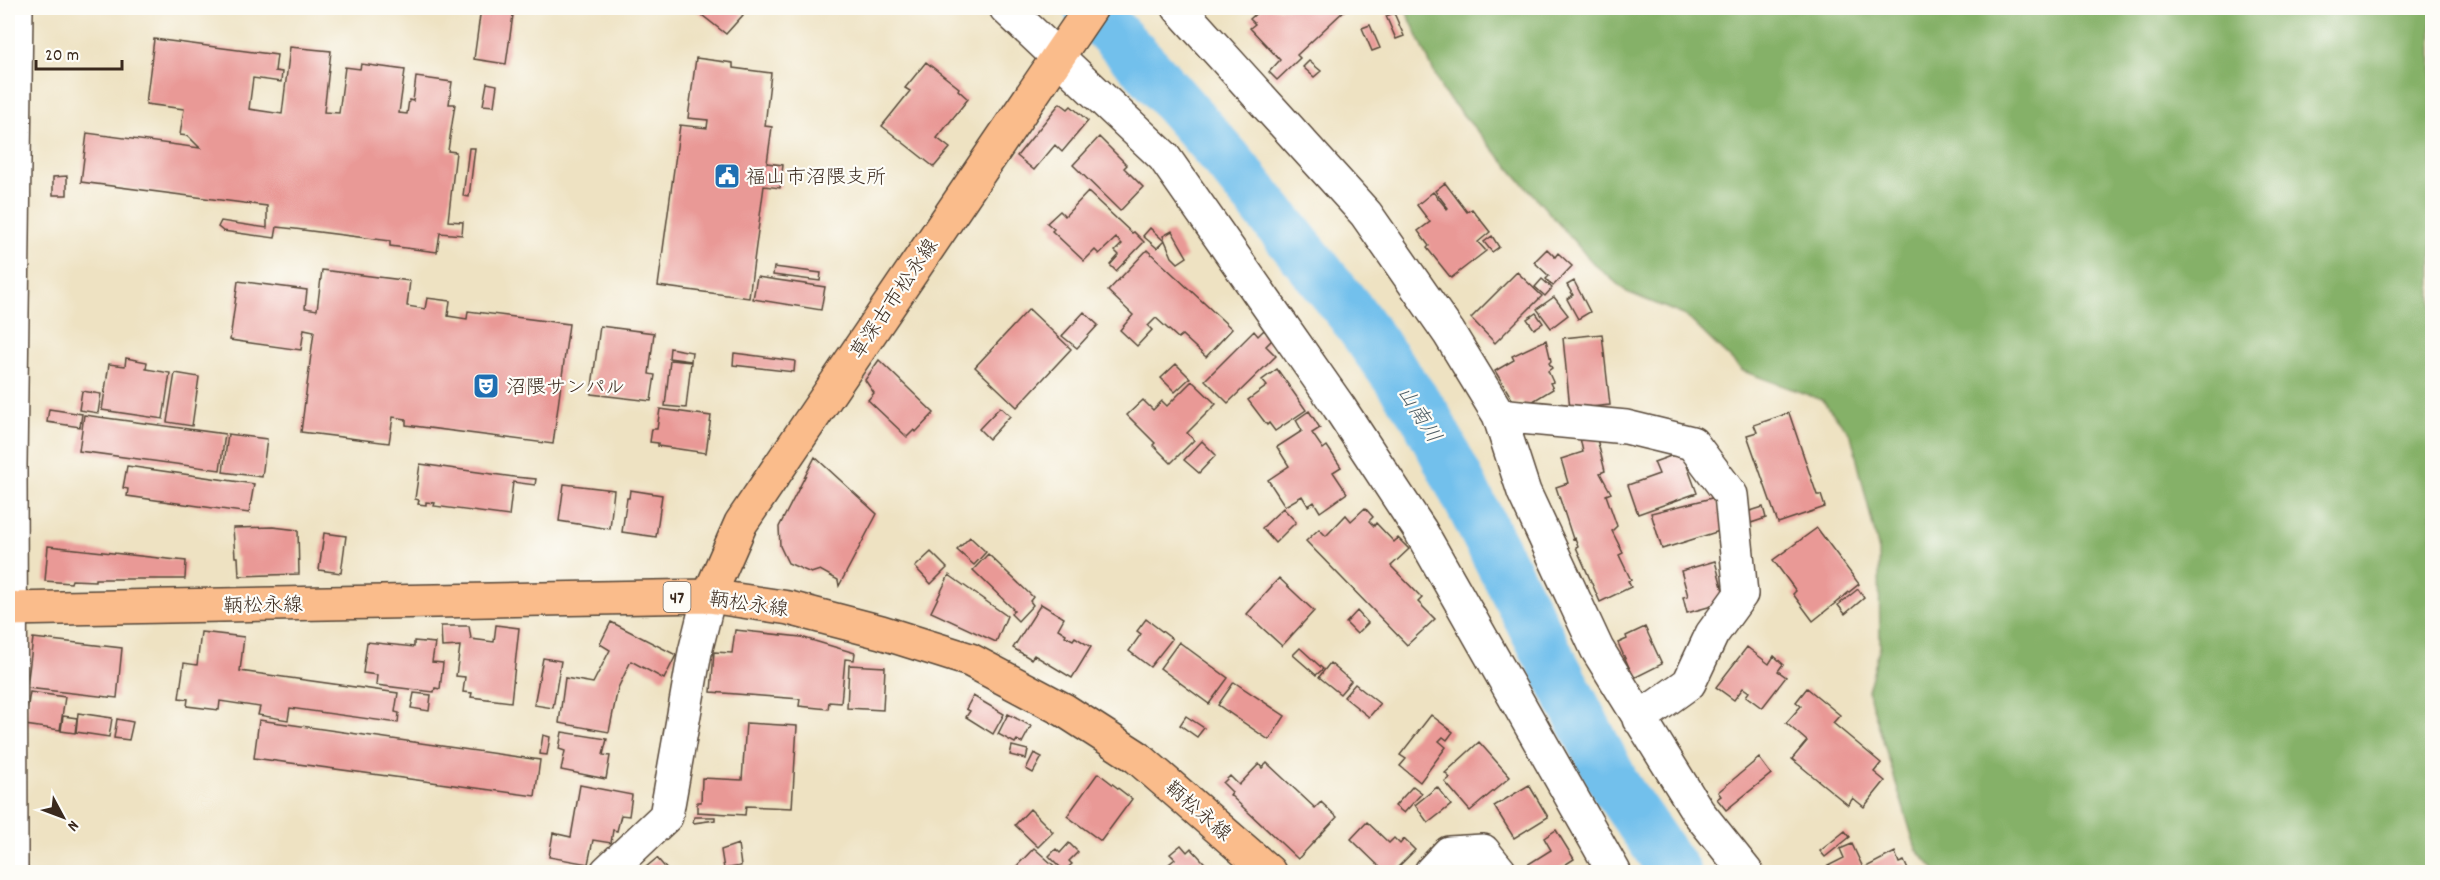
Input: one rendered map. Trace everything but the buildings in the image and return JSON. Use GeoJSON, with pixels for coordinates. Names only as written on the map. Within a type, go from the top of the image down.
{"type":"FeatureCollection","features":[{"type":"Feature","properties":{"kind":"main road","name":"草深古市松永線"},"geometry":{"type":"LineString","coordinates":[[709,596],[741,523],[1091,8]]}},
{"type":"Feature","properties":{"kind":"main road","name":"鞆松永線"},"geometry":{"type":"LineString","coordinates":[[9,609],[709,596],[789,608],[881,632],[970,660],[1064,710],[1137,757],[1269,873]]}},
{"type":"Feature","properties":{"kind":"street"},"geometry":{"type":"LineString","coordinates":[[10,862],[9,465],[16,8]]}},
{"type":"Feature","properties":{"kind":"street"},"geometry":{"type":"LineString","coordinates":[[1006,8],[1064,46],[1164,157],[1339,407],[1419,530],[1614,873]]}},
{"type":"Feature","properties":{"kind":"street"},"geometry":{"type":"LineString","coordinates":[[1179,8],[1366,214],[1449,333],[1499,415],[1524,492],[1597,649],[1698,812],[1746,873]]}},
{"type":"Feature","properties":{"kind":"street"},"geometry":{"type":"LineString","coordinates":[[1499,415],[1626,427],[1692,443],[1731,495],[1741,594],[1712,634],[1689,683],[1639,719]]}},
{"type":"Feature","properties":{"kind":"street"},"geometry":{"type":"LineString","coordinates":[[607,873],[666,816],[695,652],[709,596]]}},
{"type":"Feature","properties":{"kind":"street"},"geometry":{"type":"LineString","coordinates":[[1431,873],[1449,853],[1483,851],[1500,873]]}},
{"type":"Feature","properties":{"kind":"green space"},"geometry":{"type":"Polygon","coordinates":[[[1405,8],[2432,8],[2432,872],[1937,872],[1916,849],[1868,691],[1880,647],[1879,551],[1851,435],[1822,400],[1743,371],[1686,316],[1627,292],[1593,263],[1443,92],[1405,8]]]}},
{"type":"Feature","properties":{"kind":"waterway","name":"山南川"},"geometry":{"type":"LineString","coordinates":[[1089,8],[1151,73],[1228,161],[1352,314],[1426,417],[1617,789],[1675,872]]}},
{"type":"Feature","properties":{"kind":"place","name":"福山市沼隈支所"},"geometry":{"type":"Point","coordinates":[727,176]}},
{"type":"Feature","properties":{"kind":"place","name":"沼隈サンパル"},"geometry":{"type":"Point","coordinates":[486,386]}}]}
